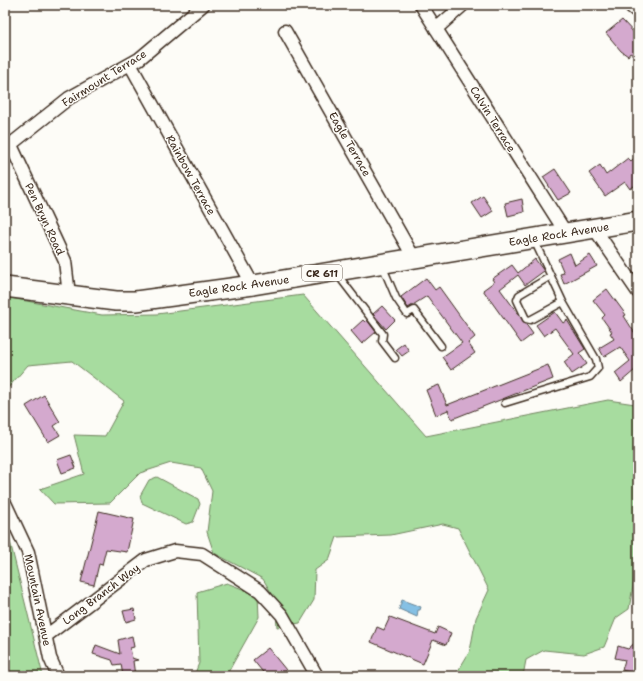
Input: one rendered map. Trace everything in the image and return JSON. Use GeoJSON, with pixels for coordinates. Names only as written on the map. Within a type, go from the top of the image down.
{"type":"FeatureCollection","features":[{"type":"Feature","properties":{"kind":"main road","name":"Eagle Rock Avenue"},"geometry":{"type":"LineString","coordinates":[[5,288],[116,301],[136,301],[253,285],[638,221]]}},
{"type":"Feature","properties":{"kind":"street","name":"Fairmount Terrace"},"geometry":{"type":"LineString","coordinates":[[8,147],[69,98],[139,59],[202,5]]}},
{"type":"Feature","properties":{"kind":"street","name":"Calvin Terrace"},"geometry":{"type":"LineString","coordinates":[[421,5],[566,233]]}},
{"type":"Feature","properties":{"kind":"street"},"geometry":{"type":"LineString","coordinates":[[436,29],[463,5]]}},
{"type":"Feature","properties":{"kind":"street"},"geometry":{"type":"LineString","coordinates":[[632,5],[638,9]]}},
{"type":"Feature","properties":{"kind":"street","name":"Eagle Terrace"},"geometry":{"type":"LineString","coordinates":[[285,31],[414,258]]}},
{"type":"Feature","properties":{"kind":"street","name":"Rainbow Terrace"},"geometry":{"type":"LineString","coordinates":[[130,64],[253,285]]}},
{"type":"Feature","properties":{"kind":"street","name":"Pen Bryn Road"},"geometry":{"type":"LineString","coordinates":[[8,147],[65,261],[69,295]]}},
{"type":"Feature","properties":{"kind":"street"},"geometry":{"type":"LineString","coordinates":[[594,228],[638,292]]}},
{"type":"Feature","properties":{"kind":"street","name":"Mountain Avenue"},"geometry":{"type":"LineString","coordinates":[[5,503],[28,552],[50,658],[58,676]]}},
{"type":"Feature","properties":{"kind":"street","name":"Long Branch Way"},"geometry":{"type":"LineString","coordinates":[[46,636],[146,560],[175,550],[202,554],[260,591],[282,615],[317,676]]}},
{"type":"Feature","properties":{"kind":"lane"},"geometry":{"type":"LineString","coordinates":[[505,403],[590,377],[598,368],[596,359],[563,302],[533,238]]}},
{"type":"Feature","properties":{"kind":"lane"},"geometry":{"type":"LineString","coordinates":[[382,264],[396,298],[407,314],[414,310],[441,346]]}},
{"type":"Feature","properties":{"kind":"lane"},"geometry":{"type":"LineString","coordinates":[[335,271],[383,334],[382,341],[395,358]]}},
{"type":"Feature","properties":{"kind":"lane"},"geometry":{"type":"LineString","coordinates":[[551,276],[519,295],[517,300],[526,319],[530,320],[563,302]]}},
{"type":"Feature","properties":{"kind":"green space"},"geometry":{"type":"Polygon","coordinates":[[[303,295],[426,436],[608,400],[635,404],[638,407],[638,568],[636,569],[629,609],[616,618],[604,647],[584,654],[544,650],[526,660],[523,676],[455,676],[470,651],[476,618],[489,590],[458,528],[443,524],[391,535],[337,537],[329,560],[315,570],[314,600],[300,623],[277,627],[275,599],[263,579],[214,553],[207,532],[212,491],[201,468],[171,463],[140,473],[110,503],[54,504],[40,489],[84,474],[74,435],[105,436],[124,401],[72,361],[28,365],[7,389],[5,388],[5,297],[102,315],[157,314],[303,295]]]}},
{"type":"Feature","properties":{"kind":"green space"},"geometry":{"type":"Polygon","coordinates":[[[157,477],[198,499],[200,504],[193,522],[186,524],[142,503],[140,496],[149,480],[157,477]]]}},
{"type":"Feature","properties":{"kind":"green space"},"geometry":{"type":"Polygon","coordinates":[[[5,523],[6,525],[43,676],[5,676],[5,523]]]}},
{"type":"Feature","properties":{"kind":"green space"},"geometry":{"type":"Polygon","coordinates":[[[227,583],[258,595],[259,617],[226,676],[194,676],[199,663],[197,592],[227,583]]]}},
{"type":"Feature","properties":{"kind":"water"},"geometry":{"type":"Polygon","coordinates":[[[402,600],[421,607],[420,610],[418,610],[417,617],[399,609],[402,600]]]}},
{"type":"Feature","properties":{"kind":"building"},"geometry":{"type":"Polygon","coordinates":[[[622,20],[638,37],[638,58],[630,53],[628,56],[621,51],[606,33],[622,20]]]}},
{"type":"Feature","properties":{"kind":"building"},"geometry":{"type":"Polygon","coordinates":[[[638,155],[638,183],[630,189],[625,182],[605,196],[589,173],[600,165],[606,175],[628,158],[631,161],[638,155]]]}},
{"type":"Feature","properties":{"kind":"building"},"geometry":{"type":"Polygon","coordinates":[[[555,169],[571,193],[558,200],[543,177],[555,169]]]}},
{"type":"Feature","properties":{"kind":"building"},"geometry":{"type":"Polygon","coordinates":[[[483,196],[493,211],[482,218],[472,203],[483,196]]]}},
{"type":"Feature","properties":{"kind":"building"},"geometry":{"type":"Polygon","coordinates":[[[522,199],[524,212],[508,216],[505,203],[522,199]]]}},
{"type":"Feature","properties":{"kind":"building"},"geometry":{"type":"Polygon","coordinates":[[[570,253],[575,265],[590,255],[597,266],[564,284],[560,274],[564,273],[558,259],[570,253]]]}},
{"type":"Feature","properties":{"kind":"building"},"geometry":{"type":"Polygon","coordinates":[[[535,259],[544,271],[525,285],[518,275],[500,289],[533,334],[521,343],[483,290],[494,282],[492,279],[512,265],[518,273],[535,259]]]}},
{"type":"Feature","properties":{"kind":"building"},"geometry":{"type":"Polygon","coordinates":[[[426,278],[435,290],[439,287],[475,337],[468,343],[475,353],[451,370],[442,357],[462,343],[427,296],[408,308],[401,297],[426,278]]]}},
{"type":"Feature","properties":{"kind":"building"},"geometry":{"type":"Polygon","coordinates":[[[607,289],[626,315],[624,316],[638,338],[638,374],[635,370],[621,382],[615,373],[630,361],[620,347],[604,357],[599,348],[614,339],[610,333],[612,332],[602,318],[605,315],[593,300],[607,289]]]}},
{"type":"Feature","properties":{"kind":"building"},"geometry":{"type":"Polygon","coordinates":[[[382,306],[395,320],[386,329],[373,314],[382,306]]]}},
{"type":"Feature","properties":{"kind":"building"},"geometry":{"type":"Polygon","coordinates":[[[555,312],[563,323],[567,320],[585,349],[579,353],[587,364],[572,374],[564,362],[574,354],[555,328],[544,336],[536,325],[555,312]]]}},
{"type":"Feature","properties":{"kind":"building"},"geometry":{"type":"Polygon","coordinates":[[[363,320],[365,322],[367,320],[376,332],[362,344],[351,331],[363,320]]]}},
{"type":"Feature","properties":{"kind":"building"},"geometry":{"type":"Polygon","coordinates":[[[404,343],[409,351],[402,356],[396,349],[404,343]]]}},
{"type":"Feature","properties":{"kind":"building"},"geometry":{"type":"Polygon","coordinates":[[[548,365],[553,379],[452,419],[448,410],[436,415],[426,390],[439,385],[447,405],[548,365]]]}},
{"type":"Feature","properties":{"kind":"building"},"geometry":{"type":"Polygon","coordinates":[[[44,395],[60,422],[54,426],[60,435],[48,442],[26,406],[44,395]]]}},
{"type":"Feature","properties":{"kind":"building"},"geometry":{"type":"Polygon","coordinates":[[[71,455],[76,468],[62,473],[57,460],[71,455]]]}},
{"type":"Feature","properties":{"kind":"building"},"geometry":{"type":"Polygon","coordinates":[[[99,511],[134,519],[127,552],[106,549],[102,565],[99,564],[94,585],[81,582],[99,511]]]}},
{"type":"Feature","properties":{"kind":"building"},"geometry":{"type":"Polygon","coordinates":[[[134,609],[136,619],[126,622],[123,611],[134,609]]]}},
{"type":"Feature","properties":{"kind":"building"},"geometry":{"type":"Polygon","coordinates":[[[390,617],[435,634],[438,627],[451,633],[446,645],[433,640],[423,664],[371,642],[377,627],[384,630],[390,617]]]}},
{"type":"Feature","properties":{"kind":"building"},"geometry":{"type":"Polygon","coordinates":[[[132,636],[134,647],[130,648],[132,658],[138,660],[133,661],[135,676],[123,676],[121,664],[114,665],[112,660],[93,654],[96,645],[120,654],[118,640],[132,636]]]}},
{"type":"Feature","properties":{"kind":"building"},"geometry":{"type":"Polygon","coordinates":[[[638,640],[638,659],[633,673],[622,670],[625,660],[615,658],[618,646],[628,649],[638,640]]]}},
{"type":"Feature","properties":{"kind":"building"},"geometry":{"type":"Polygon","coordinates":[[[268,648],[286,670],[278,676],[266,676],[253,660],[268,648]]]}}]}
